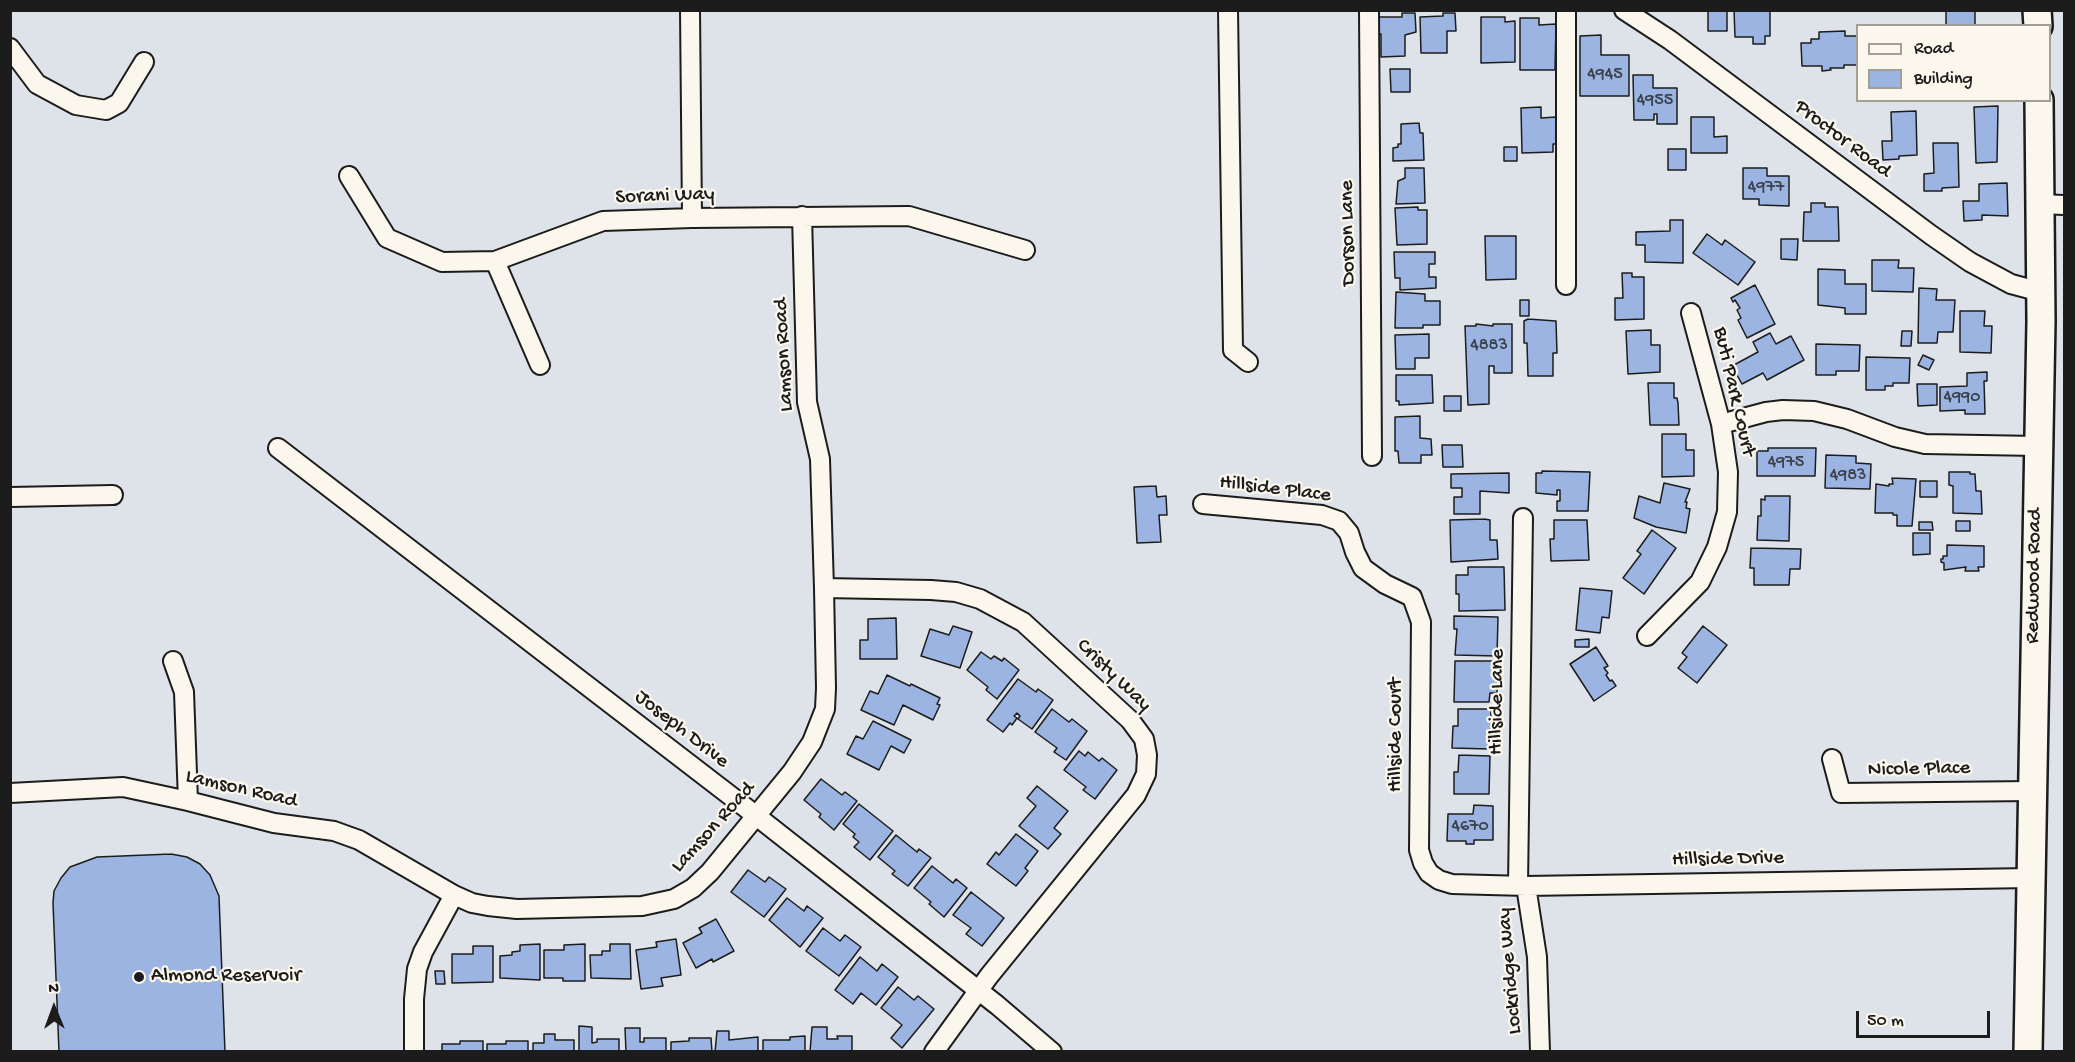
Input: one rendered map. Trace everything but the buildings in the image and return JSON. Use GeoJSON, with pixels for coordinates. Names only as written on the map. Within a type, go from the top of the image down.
{"type":"FeatureCollection","features":[{"type":"Feature","properties":{"kind":"main road","name":"Redwood Road"},"geometry":{"type":"LineString","coordinates":[[2028,1052],[2041,292],[2052,204],[2039,102]]}},
{"type":"Feature","properties":{"kind":"street"},"geometry":{"type":"LineString","coordinates":[[690,10],[692,218]]}},
{"type":"Feature","properties":{"kind":"street"},"geometry":{"type":"LineString","coordinates":[[1228,10],[1233,350],[1248,362]]}},
{"type":"Feature","properties":{"kind":"street","name":"Dorson Lane"},"geometry":{"type":"LineString","coordinates":[[1369,10],[1372,456]]}},
{"type":"Feature","properties":{"kind":"street"},"geometry":{"type":"LineString","coordinates":[[1566,10],[1566,285]]}},
{"type":"Feature","properties":{"kind":"street","name":"Proctor Road"},"geometry":{"type":"LineString","coordinates":[[1624,10],[1670,40],[1970,262],[2011,284],[2041,292]]}},
{"type":"Feature","properties":{"kind":"street"},"geometry":{"type":"LineString","coordinates":[[10,48],[37,84],[76,105],[106,110],[119,103],[144,62]]}},
{"type":"Feature","properties":{"kind":"street","name":"Sorani Way"},"geometry":{"type":"LineString","coordinates":[[349,176],[387,238],[442,262],[495,261],[603,221],[692,218],[909,216],[1025,250]]}},
{"type":"Feature","properties":{"kind":"street","name":"Lamson Road"},"geometry":{"type":"LineString","coordinates":[[10,793],[123,787],[274,823],[334,831],[359,840],[454,896],[488,906],[517,909],[631,907],[664,902],[685,894],[702,881],[792,772],[812,742],[825,709],[820,459],[807,402],[802,216]]}},
{"type":"Feature","properties":{"kind":"street"},"geometry":{"type":"LineString","coordinates":[[495,261],[540,364]]}},
{"type":"Feature","properties":{"kind":"street","name":"Buti Park Court"},"geometry":{"type":"LineString","coordinates":[[1647,636],[1700,582],[1717,547],[1727,512],[1727,457],[1721,424],[1691,313]]}},
{"type":"Feature","properties":{"kind":"street"},"geometry":{"type":"LineString","coordinates":[[1721,424],[1766,412],[1814,411],[1847,419],[1895,437],[1925,444],[2037,446]]}},
{"type":"Feature","properties":{"kind":"street","name":"Joseph Drive"},"geometry":{"type":"LineString","coordinates":[[278,448],[756,816],[1052,1052]]}},
{"type":"Feature","properties":{"kind":"street"},"geometry":{"type":"LineString","coordinates":[[10,497],[113,495]]}},
{"type":"Feature","properties":{"kind":"street","name":"Hillside Place"},"geometry":{"type":"LineString","coordinates":[[1203,504],[1322,515],[1339,521],[1349,533],[1363,568],[1385,584],[1412,597]]}},
{"type":"Feature","properties":{"kind":"street","name":"Hillside Lane"},"geometry":{"type":"LineString","coordinates":[[1522,886],[1523,518]]}},
{"type":"Feature","properties":{"kind":"street","name":"Cristy Way"},"geometry":{"type":"LineString","coordinates":[[824,588],[931,590],[956,592],[980,598],[1023,622],[1130,720],[1144,739],[1147,755],[1146,774],[1136,795],[978,991],[934,1052]]}},
{"type":"Feature","properties":{"kind":"street","name":"Hillside Court"},"geometry":{"type":"LineString","coordinates":[[1412,597],[1421,622],[1419,850],[1429,873]]}},
{"type":"Feature","properties":{"kind":"street"},"geometry":{"type":"LineString","coordinates":[[173,661],[184,692],[188,801]]}},
{"type":"Feature","properties":{"kind":"street","name":"Nicole Place"},"geometry":{"type":"LineString","coordinates":[[1832,759],[1841,793],[2032,791]]}},
{"type":"Feature","properties":{"kind":"street","name":"Hillside Drive"},"geometry":{"type":"LineString","coordinates":[[1429,873],[1439,880],[1452,884],[1522,886],[2031,878]]}},
{"type":"Feature","properties":{"kind":"street","name":"Lockridge Way"},"geometry":{"type":"LineString","coordinates":[[1522,886],[1537,957],[1540,1052]]}},
{"type":"Feature","properties":{"kind":"street"},"geometry":{"type":"LineString","coordinates":[[414,1052],[414,999],[417,969],[423,952],[454,896]]}},
{"type":"Feature","properties":{"kind":"place","name":"Almond Reservoir"},"geometry":{"type":"Point","coordinates":[139,977]}}]}
